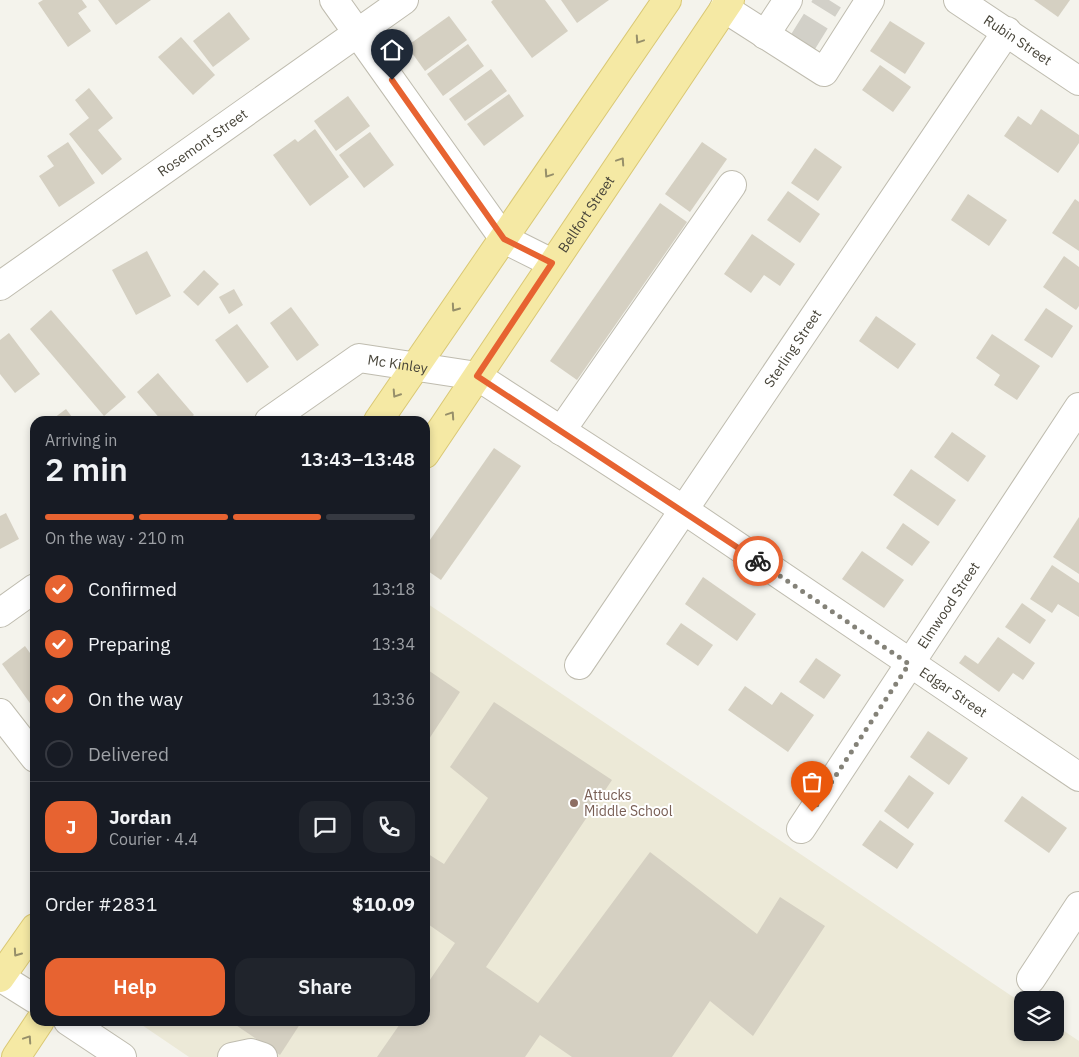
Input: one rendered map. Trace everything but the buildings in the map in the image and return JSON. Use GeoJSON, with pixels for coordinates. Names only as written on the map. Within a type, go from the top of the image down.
{"type":"FeatureCollection","features":[{"type":"Feature","properties":{"kind":"main road"},"geometry":{"type":"LineString","coordinates":[[381,416],[667,0]]}},
{"type":"Feature","properties":{"kind":"main road","name":"Bellfort Street"},"geometry":{"type":"LineString","coordinates":[[430,446],[727,4]]}},
{"type":"Feature","properties":{"kind":"main road"},"geometry":{"type":"LineString","coordinates":[[0,977],[30,935]]}},
{"type":"Feature","properties":{"kind":"main road"},"geometry":{"type":"LineString","coordinates":[[16,1057],[37,1026]]}},
{"type":"Feature","properties":{"kind":"street"},"geometry":{"type":"LineString","coordinates":[[334,0],[504,239],[552,263]]}},
{"type":"Feature","properties":{"kind":"street","name":"Rosemont Street"},"geometry":{"type":"LineString","coordinates":[[0,286],[404,0]]}},
{"type":"Feature","properties":{"kind":"street"},"geometry":{"type":"LineString","coordinates":[[765,34],[788,0]]}},
{"type":"Feature","properties":{"kind":"street","name":"Rubin Street"},"geometry":{"type":"LineString","coordinates":[[958,0],[1079,80]]}},
{"type":"Feature","properties":{"kind":"street"},"geometry":{"type":"LineString","coordinates":[[727,4],[765,34],[798,49],[824,72],[864,2]]}},
{"type":"Feature","properties":{"kind":"street","name":"Sterling Street"},"geometry":{"type":"LineString","coordinates":[[579,665],[1007,31]]}},
{"type":"Feature","properties":{"kind":"street"},"geometry":{"type":"LineString","coordinates":[[561,431],[732,185]]}},
{"type":"Feature","properties":{"kind":"street","name":"Mc Kinley"},"geometry":{"type":"LineString","coordinates":[[276,416],[359,358],[477,376]]}},
{"type":"Feature","properties":{"kind":"street","name":"Edgar Street"},"geometry":{"type":"LineString","coordinates":[[477,376],[684,510],[909,664],[1079,777]]}},
{"type":"Feature","properties":{"kind":"street","name":"Elmwood Street"},"geometry":{"type":"LineString","coordinates":[[801,829],[1079,407]]}},
{"type":"Feature","properties":{"kind":"street"},"geometry":{"type":"LineString","coordinates":[[0,613],[30,592]]}},
{"type":"Feature","properties":{"kind":"street"},"geometry":{"type":"LineString","coordinates":[[0,713],[30,752]]}},
{"type":"Feature","properties":{"kind":"street"},"geometry":{"type":"LineString","coordinates":[[1031,979],[1079,906]]}},
{"type":"Feature","properties":{"kind":"street"},"geometry":{"type":"LineString","coordinates":[[0,977],[30,996]]}},
{"type":"Feature","properties":{"kind":"street"},"geometry":{"type":"LineString","coordinates":[[76,1026],[122,1057]]}},
{"type":"Feature","properties":{"kind":"street"},"geometry":{"type":"LineString","coordinates":[[232,1057],[251,1054],[263,1057]]}},
{"type":"Feature","properties":{"kind":"shaded area","name":"Attucks Middle School"},"geometry":{"type":"Polygon","coordinates":[[[430,605],[1014,998],[1014,1041],[1064,1041],[1064,1031],[1079,1041],[1079,1057],[189,1057],[143,1026],[430,1026],[430,605]]]}},
{"type":"Feature","properties":{"kind":"tunnel"},"geometry":{"type":"LineString","coordinates":[[801,45],[829,0]]}},
{"type":"Feature","properties":{"kind":"way so far"},"geometry":{"type":"LineString","coordinates":[[758,561],[909,664],[812,812]]}},
{"type":"Feature","properties":{"kind":"place","name":"Attucks Middle School"},"geometry":{"type":"Point","coordinates":[574,803]}},
{"type":"Feature","properties":{"kind":"route"},"geometry":{"type":"LineString","coordinates":[[392,80],[504,239],[552,263],[477,376],[684,510],[758,561]]}}]}
